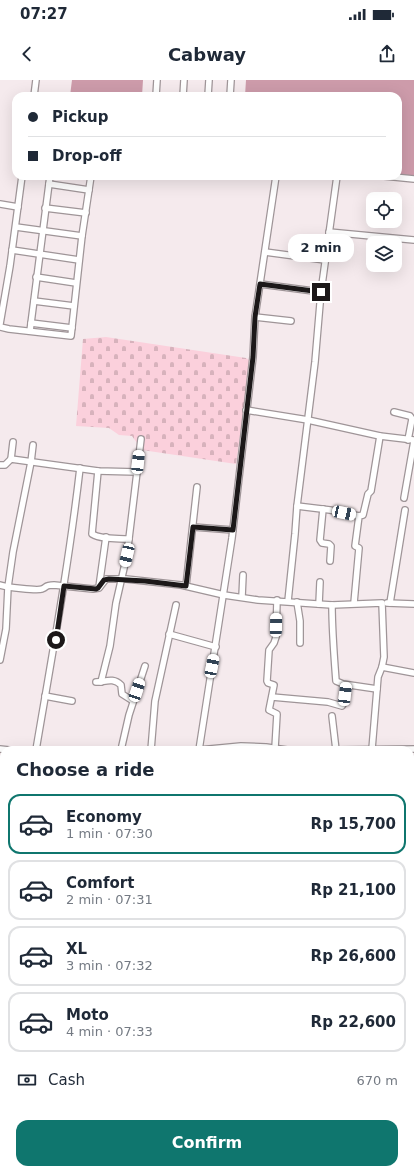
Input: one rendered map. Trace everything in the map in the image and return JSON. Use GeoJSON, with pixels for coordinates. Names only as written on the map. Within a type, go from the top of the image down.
{"type":"FeatureCollection","features":[{"type":"Feature","properties":{"kind":"street"},"geometry":{"type":"LineString","coordinates":[[34,92],[36,80]]}},
{"type":"Feature","properties":{"kind":"street"},"geometry":{"type":"LineString","coordinates":[[156,92],[157,80]]}},
{"type":"Feature","properties":{"kind":"street"},"geometry":{"type":"LineString","coordinates":[[183,92],[184,80]]}},
{"type":"Feature","properties":{"kind":"street"},"geometry":{"type":"LineString","coordinates":[[208,92],[209,80]]}},
{"type":"Feature","properties":{"kind":"street"},"geometry":{"type":"LineString","coordinates":[[224,80],[231,80],[230,92]]}},
{"type":"Feature","properties":{"kind":"street"},"geometry":{"type":"LineString","coordinates":[[402,178],[414,179]]}},
{"type":"Feature","properties":{"kind":"street"},"geometry":{"type":"LineString","coordinates":[[21,180],[16,227],[0,326],[71,336],[76,283],[90,180]]}},
{"type":"Feature","properties":{"kind":"street"},"geometry":{"type":"LineString","coordinates":[[30,331],[50,180]]}},
{"type":"Feature","properties":{"kind":"street"},"geometry":{"type":"LineString","coordinates":[[200,746],[233,530],[253,357],[255,317],[275,180]]}},
{"type":"Feature","properties":{"kind":"street"},"geometry":{"type":"LineString","coordinates":[[288,601],[321,292],[336,180]]}},
{"type":"Feature","properties":{"kind":"street"},"geometry":{"type":"LineString","coordinates":[[49,184],[89,190]]}},
{"type":"Feature","properties":{"kind":"street"},"geometry":{"type":"LineString","coordinates":[[0,204],[18,207]]}},
{"type":"Feature","properties":{"kind":"street"},"geometry":{"type":"LineString","coordinates":[[45,208],[86,213]]}},
{"type":"Feature","properties":{"kind":"street"},"geometry":{"type":"LineString","coordinates":[[16,227],[82,236]]}},
{"type":"Feature","properties":{"kind":"street"},"geometry":{"type":"LineString","coordinates":[[329,232],[414,240]]}},
{"type":"Feature","properties":{"kind":"street"},"geometry":{"type":"LineString","coordinates":[[12,250],[79,260]]}},
{"type":"Feature","properties":{"kind":"street"},"geometry":{"type":"LineString","coordinates":[[265,252],[325,260]]}},
{"type":"Feature","properties":{"kind":"street"},"geometry":{"type":"LineString","coordinates":[[36,277],[76,283]]}},
{"type":"Feature","properties":{"kind":"street"},"geometry":{"type":"LineString","coordinates":[[260,284],[321,292]]}},
{"type":"Feature","properties":{"kind":"street"},"geometry":{"type":"LineString","coordinates":[[34,301],[74,306]]}},
{"type":"Feature","properties":{"kind":"street"},"geometry":{"type":"LineString","coordinates":[[255,317],[291,322]]}},
{"type":"Feature","properties":{"kind":"street"},"geometry":{"type":"LineString","coordinates":[[31,323],[72,328]]}},
{"type":"Feature","properties":{"kind":"street"},"geometry":{"type":"LineString","coordinates":[[246,410],[308,420],[380,436],[412,440]]}},
{"type":"Feature","properties":{"kind":"street"},"geometry":{"type":"LineString","coordinates":[[394,412],[410,416],[412,419],[412,440],[404,498]]}},
{"type":"Feature","properties":{"kind":"street"},"geometry":{"type":"LineString","coordinates":[[297,506],[359,516],[363,515],[368,494],[371,490],[380,436]]}},
{"type":"Feature","properties":{"kind":"street"},"geometry":{"type":"LineString","coordinates":[[133,701],[122,694],[121,685],[118,682],[107,680],[98,682],[110,646],[116,603],[122,579],[129,539],[141,438]]}},
{"type":"Feature","properties":{"kind":"street"},"geometry":{"type":"LineString","coordinates":[[0,465],[5,465],[11,458],[13,442]]}},
{"type":"Feature","properties":{"kind":"street"},"geometry":{"type":"LineString","coordinates":[[0,660],[6,629],[8,587],[13,552],[33,445]]}},
{"type":"Feature","properties":{"kind":"street"},"geometry":{"type":"LineString","coordinates":[[11,458],[98,471],[137,472]]}},
{"type":"Feature","properties":{"kind":"street"},"geometry":{"type":"LineString","coordinates":[[37,746],[73,532],[80,468]]}},
{"type":"Feature","properties":{"kind":"street"},"geometry":{"type":"LineString","coordinates":[[98,471],[91,532],[93,535],[129,539]]}},
{"type":"Feature","properties":{"kind":"street"},"geometry":{"type":"LineString","coordinates":[[186,586],[197,487]]}},
{"type":"Feature","properties":{"kind":"street"},"geometry":{"type":"LineString","coordinates":[[323,509],[320,540],[322,543],[329,544],[331,546],[330,561]]}},
{"type":"Feature","properties":{"kind":"street"},"geometry":{"type":"LineString","coordinates":[[390,603],[405,510]]}},
{"type":"Feature","properties":{"kind":"street"},"geometry":{"type":"LineString","coordinates":[[354,603],[359,548],[355,546],[359,516]]}},
{"type":"Feature","properties":{"kind":"street"},"geometry":{"type":"LineString","coordinates":[[193,527],[233,530]]}},
{"type":"Feature","properties":{"kind":"street"},"geometry":{"type":"LineString","coordinates":[[98,588],[106,537]]}},
{"type":"Feature","properties":{"kind":"street"},"geometry":{"type":"LineString","coordinates":[[242,597],[243,575]]}},
{"type":"Feature","properties":{"kind":"street"},"geometry":{"type":"LineString","coordinates":[[0,585],[8,587],[42,589],[47,585],[93,589],[98,588],[105,579],[122,579],[186,586],[242,597],[318,604],[414,604]]}},
{"type":"Feature","properties":{"kind":"street"},"geometry":{"type":"LineString","coordinates":[[318,604],[320,582]]}},
{"type":"Feature","properties":{"kind":"street"},"geometry":{"type":"LineString","coordinates":[[275,746],[277,714],[269,710],[274,684],[268,683],[267,681],[269,650],[276,637],[276,600]]}},
{"type":"Feature","properties":{"kind":"street"},"geometry":{"type":"LineString","coordinates":[[297,602],[300,621],[300,642]]}},
{"type":"Feature","properties":{"kind":"street"},"geometry":{"type":"LineString","coordinates":[[374,746],[378,677],[382,666],[384,652],[382,603]]}},
{"type":"Feature","properties":{"kind":"street"},"geometry":{"type":"LineString","coordinates":[[150,746],[155,701],[176,605]]}},
{"type":"Feature","properties":{"kind":"street"},"geometry":{"type":"LineString","coordinates":[[332,605],[333,649],[336,681],[346,685],[377,689]]}},
{"type":"Feature","properties":{"kind":"street"},"geometry":{"type":"LineString","coordinates":[[169,634],[216,647]]}},
{"type":"Feature","properties":{"kind":"street"},"geometry":{"type":"LineString","coordinates":[[122,746],[124,731],[145,666]]}},
{"type":"Feature","properties":{"kind":"street"},"geometry":{"type":"LineString","coordinates":[[382,666],[414,673]]}},
{"type":"Feature","properties":{"kind":"street"},"geometry":{"type":"LineString","coordinates":[[272,697],[328,702],[342,706],[344,703],[346,685]]}},
{"type":"Feature","properties":{"kind":"street"},"geometry":{"type":"LineString","coordinates":[[45,696],[72,701]]}},
{"type":"Feature","properties":{"kind":"street"},"geometry":{"type":"LineString","coordinates":[[332,716],[336,746]]}},
{"type":"Feature","properties":{"kind":"street"},"geometry":{"type":"LineString","coordinates":[[414,1072],[414,1077]]}},
{"type":"Feature","properties":{"kind":"green space"},"geometry":{"type":"Polygon","coordinates":[[[106,337],[246,358],[249,360],[250,365],[236,464],[142,450],[132,436],[119,435],[109,428],[76,426],[83,339],[106,337]]]}},
{"type":"Feature","properties":{"kind":"shaded area"},"geometry":{"type":"Polygon","coordinates":[[[72,80],[143,80],[142,92],[70,92],[72,80]]]}},
{"type":"Feature","properties":{"kind":"shaded area"},"geometry":{"type":"Polygon","coordinates":[[[246,80],[414,80],[414,178],[402,176],[402,92],[245,92],[246,80]]]}},
{"type":"Feature","properties":{"kind":"route"},"geometry":{"type":"LineString","coordinates":[[56,640],[64,586],[97,589],[106,579],[126,579],[186,586],[193,527],[233,530],[253,357],[255,317],[260,284],[321,292]]}}]}
